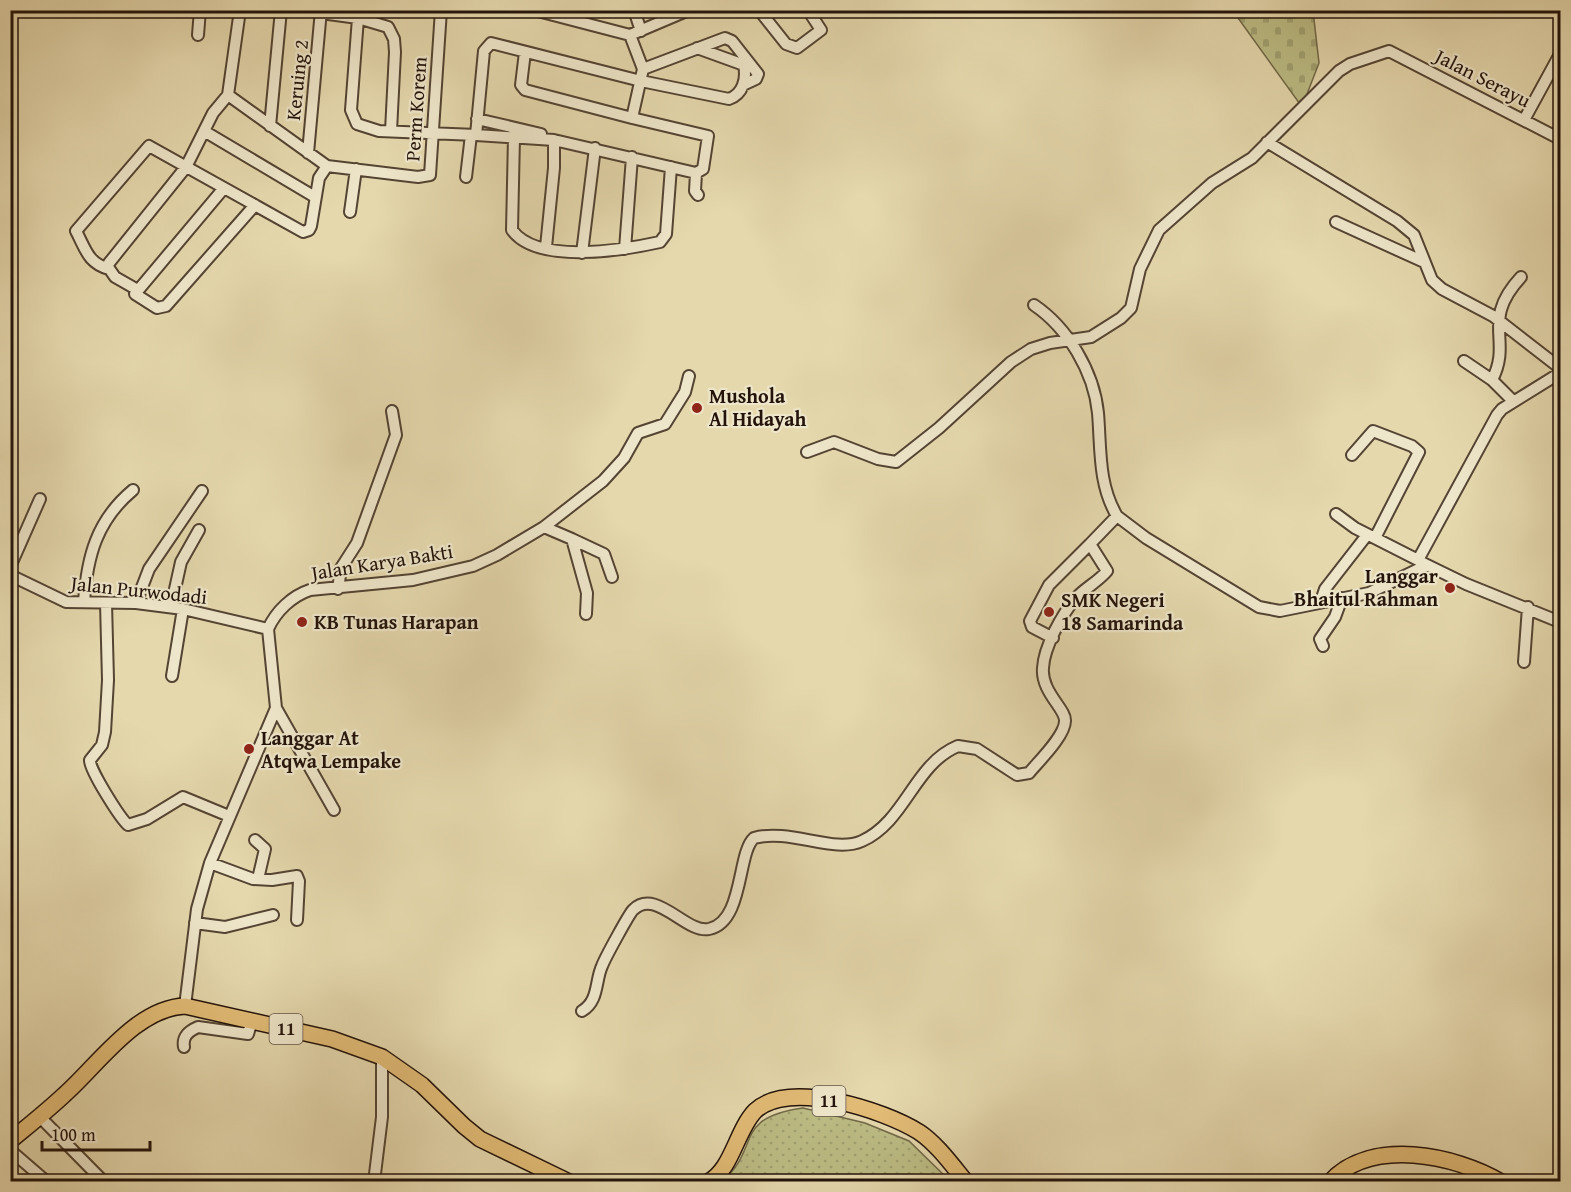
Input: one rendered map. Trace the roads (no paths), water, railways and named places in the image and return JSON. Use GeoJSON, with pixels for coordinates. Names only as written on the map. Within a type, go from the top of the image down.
{"type":"FeatureCollection","features":[{"type":"Feature","properties":{"kind":"highway","name":"11"},"geometry":{"type":"LineString","coordinates":[[10,1141],[130,1031],[162,1011],[172,1007],[186,1006],[332,1039],[382,1057],[416,1080],[480,1139],[569,1182]]}},
{"type":"Feature","properties":{"kind":"highway","name":"11"},"geometry":{"type":"LineString","coordinates":[[708,1182],[721,1170],[747,1119],[768,1102],[785,1096],[832,1101],[904,1124],[921,1133],[966,1182]]}},
{"type":"Feature","properties":{"kind":"highway"},"geometry":{"type":"LineString","coordinates":[[1330,1182],[1349,1166],[1361,1161],[1403,1156],[1456,1161],[1501,1182]]}},
{"type":"Feature","properties":{"kind":"street"},"geometry":{"type":"LineString","coordinates":[[198,35],[200,10]]}},
{"type":"Feature","properties":{"kind":"street"},"geometry":{"type":"LineString","coordinates":[[136,289],[115,277],[109,263],[186,167],[213,113],[228,95],[240,10]]}},
{"type":"Feature","properties":{"kind":"street"},"geometry":{"type":"LineString","coordinates":[[270,126],[281,10]]}},
{"type":"Feature","properties":{"kind":"street","name":"Perm Korem"},"geometry":{"type":"LineString","coordinates":[[327,166],[426,177],[431,169],[441,10]]}},
{"type":"Feature","properties":{"kind":"street"},"geometry":{"type":"LineString","coordinates":[[534,10],[636,33],[689,10]]}},
{"type":"Feature","properties":{"kind":"street"},"geometry":{"type":"LineString","coordinates":[[632,118],[642,69],[634,10]]}},
{"type":"Feature","properties":{"kind":"street"},"geometry":{"type":"LineString","coordinates":[[759,10],[786,44],[794,48],[820,32],[820,25],[808,10]]}},
{"type":"Feature","properties":{"kind":"street"},"geometry":{"type":"LineString","coordinates":[[321,12],[382,23],[388,27],[394,39],[391,131]]}},
{"type":"Feature","properties":{"kind":"street","name":"Keruing 2"},"geometry":{"type":"LineString","coordinates":[[308,153],[321,12]]}},
{"type":"Feature","properties":{"kind":"street"},"geometry":{"type":"LineString","coordinates":[[358,18],[351,110],[354,121],[362,127],[391,131],[514,136],[553,140],[696,173],[703,169],[708,136],[525,90],[521,85],[525,52]]}},
{"type":"Feature","properties":{"kind":"street"},"geometry":{"type":"LineString","coordinates":[[466,177],[477,119],[485,47],[491,42],[640,81],[729,99],[739,95],[743,85],[758,76],[746,63],[732,41],[726,38],[642,69]]}},
{"type":"Feature","properties":{"kind":"street"},"geometry":{"type":"LineString","coordinates":[[697,48],[746,63]]}},
{"type":"Feature","properties":{"kind":"street","name":"Jalan Serayu"},"geometry":{"type":"LineString","coordinates":[[1268,142],[1339,71],[1357,61],[1389,51],[1560,139]]}},
{"type":"Feature","properties":{"kind":"street"},"geometry":{"type":"LineString","coordinates":[[1524,120],[1560,54]]}},
{"type":"Feature","properties":{"kind":"street"},"geometry":{"type":"LineString","coordinates":[[110,269],[99,266],[87,257],[76,231],[149,146],[303,232],[309,230],[321,173],[327,166],[228,95]]}},
{"type":"Feature","properties":{"kind":"street"},"geometry":{"type":"LineString","coordinates":[[477,119],[525,129],[553,140]]}},
{"type":"Feature","properties":{"kind":"street"},"geometry":{"type":"LineString","coordinates":[[204,131],[315,197]]}},
{"type":"Feature","properties":{"kind":"street"},"geometry":{"type":"LineString","coordinates":[[514,136],[512,230],[522,239],[546,247],[582,253],[625,249],[660,242],[664,236],[671,167]]}},
{"type":"Feature","properties":{"kind":"street"},"geometry":{"type":"LineString","coordinates":[[546,247],[554,168],[553,140]]}},
{"type":"Feature","properties":{"kind":"street"},"geometry":{"type":"LineString","coordinates":[[807,452],[834,442],[884,461],[896,462],[939,428],[1011,362],[1031,349],[1050,343],[1091,337],[1121,318],[1131,308],[1140,269],[1159,230],[1205,189],[1252,158],[1268,142],[1397,221],[1414,235],[1432,280],[1455,298],[1497,319],[1560,368]]}},
{"type":"Feature","properties":{"kind":"street"},"geometry":{"type":"LineString","coordinates":[[582,253],[595,148]]}},
{"type":"Feature","properties":{"kind":"street"},"geometry":{"type":"LineString","coordinates":[[625,249],[632,157]]}},
{"type":"Feature","properties":{"kind":"street"},"geometry":{"type":"LineString","coordinates":[[350,212],[356,169]]}},
{"type":"Feature","properties":{"kind":"street"},"geometry":{"type":"LineString","coordinates":[[696,173],[695,191],[698,195]]}},
{"type":"Feature","properties":{"kind":"street"},"geometry":{"type":"LineString","coordinates":[[224,188],[136,289],[135,294],[157,308],[166,306],[255,205]]}},
{"type":"Feature","properties":{"kind":"street"},"geometry":{"type":"LineString","coordinates":[[1336,222],[1424,262]]}},
{"type":"Feature","properties":{"kind":"street"},"geometry":{"type":"LineString","coordinates":[[1492,380],[1498,363],[1497,319],[1504,297],[1521,277]]}},
{"type":"Feature","properties":{"kind":"street"},"geometry":{"type":"LineString","coordinates":[[1034,305],[1072,340],[1097,401],[1100,465],[1109,502],[1117,516],[1146,538],[1258,607],[1280,611],[1377,591],[1422,562],[1497,415],[1560,373]]}},
{"type":"Feature","properties":{"kind":"street"},"geometry":{"type":"LineString","coordinates":[[1464,361],[1492,380],[1514,402]]}},
{"type":"Feature","properties":{"kind":"street","name":"Jalan Karya Bakti"},"geometry":{"type":"LineString","coordinates":[[268,629],[274,619],[297,596],[310,590],[413,579],[473,566],[497,555],[544,527],[603,481],[624,458],[638,433],[661,427],[674,414],[685,393],[689,376]]}},
{"type":"Feature","properties":{"kind":"street"},"geometry":{"type":"LineString","coordinates":[[338,588],[341,568],[357,543],[396,435],[392,411]]}},
{"type":"Feature","properties":{"kind":"street"},"geometry":{"type":"LineString","coordinates":[[1321,601],[1325,589],[1371,537],[1419,452],[1412,446],[1373,431],[1352,455]]}},
{"type":"Feature","properties":{"kind":"street"},"geometry":{"type":"LineString","coordinates":[[84,602],[89,566],[100,528],[116,504],[133,490]]}},
{"type":"Feature","properties":{"kind":"street"},"geometry":{"type":"LineString","coordinates":[[136,603],[148,569],[202,491]]}},
{"type":"Feature","properties":{"kind":"street"},"geometry":{"type":"LineString","coordinates":[[11,574],[40,499]]}},
{"type":"Feature","properties":{"kind":"street"},"geometry":{"type":"LineString","coordinates":[[1336,514],[1371,537],[1466,584],[1528,607],[1560,622]]}},
{"type":"Feature","properties":{"kind":"street"},"geometry":{"type":"LineString","coordinates":[[1053,638],[1032,627],[1030,621],[1049,585],[1117,516]]}},
{"type":"Feature","properties":{"kind":"street"},"geometry":{"type":"LineString","coordinates":[[544,527],[604,554],[612,577]]}},
{"type":"Feature","properties":{"kind":"street"},"geometry":{"type":"LineString","coordinates":[[171,608],[181,562],[199,530]]}},
{"type":"Feature","properties":{"kind":"street"},"geometry":{"type":"LineString","coordinates":[[572,539],[588,598],[586,614]]}},
{"type":"Feature","properties":{"kind":"street"},"geometry":{"type":"LineString","coordinates":[[582,1011],[592,1001],[601,967],[630,915],[637,907],[649,904],[661,907],[699,928],[711,929],[719,924],[740,889],[746,850],[754,838],[778,836],[805,838],[839,846],[860,843],[888,824],[935,760],[958,746],[977,749],[1017,775],[1029,773],[1060,735],[1065,724],[1065,717],[1047,690],[1043,676],[1045,658],[1053,638],[1078,596],[1107,571],[1090,544]]}},
{"type":"Feature","properties":{"kind":"street","name":"Jalan Purwodadi"},"geometry":{"type":"LineString","coordinates":[[11,574],[62,600],[136,603],[183,609],[268,629]]}},
{"type":"Feature","properties":{"kind":"street"},"geometry":{"type":"LineString","coordinates":[[1323,646],[1320,639],[1335,617],[1342,598]]}},
{"type":"Feature","properties":{"kind":"street"},"geometry":{"type":"LineString","coordinates":[[106,603],[108,680],[105,732],[102,745],[90,760],[91,768],[127,825],[147,819],[183,797],[229,816]]}},
{"type":"Feature","properties":{"kind":"street"},"geometry":{"type":"LineString","coordinates":[[1524,662],[1528,607]]}},
{"type":"Feature","properties":{"kind":"street"},"geometry":{"type":"LineString","coordinates":[[172,676],[183,609]]}},
{"type":"Feature","properties":{"kind":"street"},"geometry":{"type":"LineString","coordinates":[[268,629],[276,708],[334,810]]}},
{"type":"Feature","properties":{"kind":"street"},"geometry":{"type":"LineString","coordinates":[[186,1006],[195,922],[210,863],[276,708]]}},
{"type":"Feature","properties":{"kind":"street"},"geometry":{"type":"LineString","coordinates":[[255,840],[266,849],[258,879]]}},
{"type":"Feature","properties":{"kind":"street"},"geometry":{"type":"LineString","coordinates":[[210,863],[258,879],[297,876],[299,881],[297,920]]}},
{"type":"Feature","properties":{"kind":"street"},"geometry":{"type":"LineString","coordinates":[[195,922],[225,927],[273,915]]}},
{"type":"Feature","properties":{"kind":"street"},"geometry":{"type":"LineString","coordinates":[[184,1047],[184,1038],[192,1029],[248,1034],[252,1021]]}},
{"type":"Feature","properties":{"kind":"street"},"geometry":{"type":"LineString","coordinates":[[374,1182],[382,1117],[382,1057]]}},
{"type":"Feature","properties":{"kind":"street"},"geometry":{"type":"LineString","coordinates":[[39,1116],[104,1182]]}},
{"type":"Feature","properties":{"kind":"street"},"geometry":{"type":"LineString","coordinates":[[10,1150],[47,1182]]}},
{"type":"Feature","properties":{"kind":"place","name":"Mushola Al Hidayah"},"geometry":{"type":"Point","coordinates":[697,408]}},
{"type":"Feature","properties":{"kind":"place","name":"Langgar Bhaitul Rahman"},"geometry":{"type":"Point","coordinates":[1450,588]}},
{"type":"Feature","properties":{"kind":"place","name":"SMK Negeri 18 Samarinda"},"geometry":{"type":"Point","coordinates":[1049,612]}},
{"type":"Feature","properties":{"kind":"place","name":"KB Tunas Harapan"},"geometry":{"type":"Point","coordinates":[302,622]}},
{"type":"Feature","properties":{"kind":"place","name":"Langgar At Atqwa Lempake"},"geometry":{"type":"Point","coordinates":[249,749]}}]}
